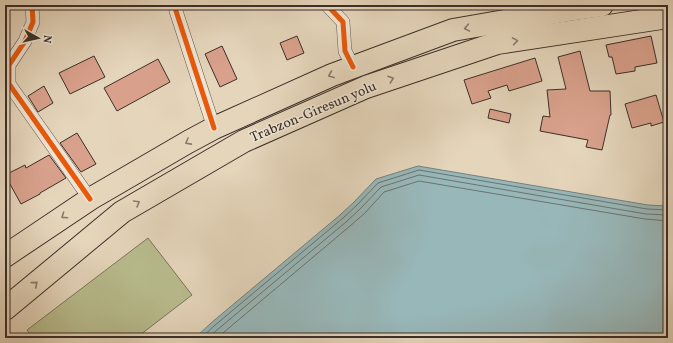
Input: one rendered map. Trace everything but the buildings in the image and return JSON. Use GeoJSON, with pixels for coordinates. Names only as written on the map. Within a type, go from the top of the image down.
{"type":"FeatureCollection","features":[{"type":"Feature","properties":{"kind":"highway","name":"Trabzon-Giresun yolu"},"geometry":{"type":"LineString","coordinates":[[5,256],[90,199],[188,142],[214,128],[332,75],[453,30],[602,5]]}},
{"type":"Feature","properties":{"kind":"highway","name":"Trabzon-Giresun yolu"},"geometry":{"type":"LineString","coordinates":[[5,309],[122,212],[244,141],[366,87],[497,43],[668,17]]}},
{"type":"Feature","properties":{"kind":"street"},"geometry":{"type":"LineString","coordinates":[[32,5],[33,22],[25,41],[8,65],[9,84],[90,199]]}},
{"type":"Feature","properties":{"kind":"street"},"geometry":{"type":"LineString","coordinates":[[175,5],[214,128]]}},
{"type":"Feature","properties":{"kind":"street"},"geometry":{"type":"LineString","coordinates":[[327,5],[343,22]]}},
{"type":"Feature","properties":{"kind":"street"},"geometry":{"type":"LineString","coordinates":[[343,5],[345,51],[353,67]]}},
{"type":"Feature","properties":{"kind":"green space"},"geometry":{"type":"Polygon","coordinates":[[[148,238],[192,295],[136,338],[33,338],[27,330],[148,238]]]}},
{"type":"Feature","properties":{"kind":"water"},"geometry":{"type":"Polygon","coordinates":[[[418,166],[648,205],[668,206],[668,338],[195,338],[340,215],[376,179],[418,166]]]}},
{"type":"Feature","properties":{"kind":"cycle path"},"geometry":{"type":"LineString","coordinates":[[32,5],[33,22],[25,41],[9,65],[9,84],[90,199]]}},
{"type":"Feature","properties":{"kind":"cycle path"},"geometry":{"type":"LineString","coordinates":[[175,5],[214,128]]}},
{"type":"Feature","properties":{"kind":"cycle path"},"geometry":{"type":"LineString","coordinates":[[327,5],[343,22],[345,51],[353,67]]}}]}
